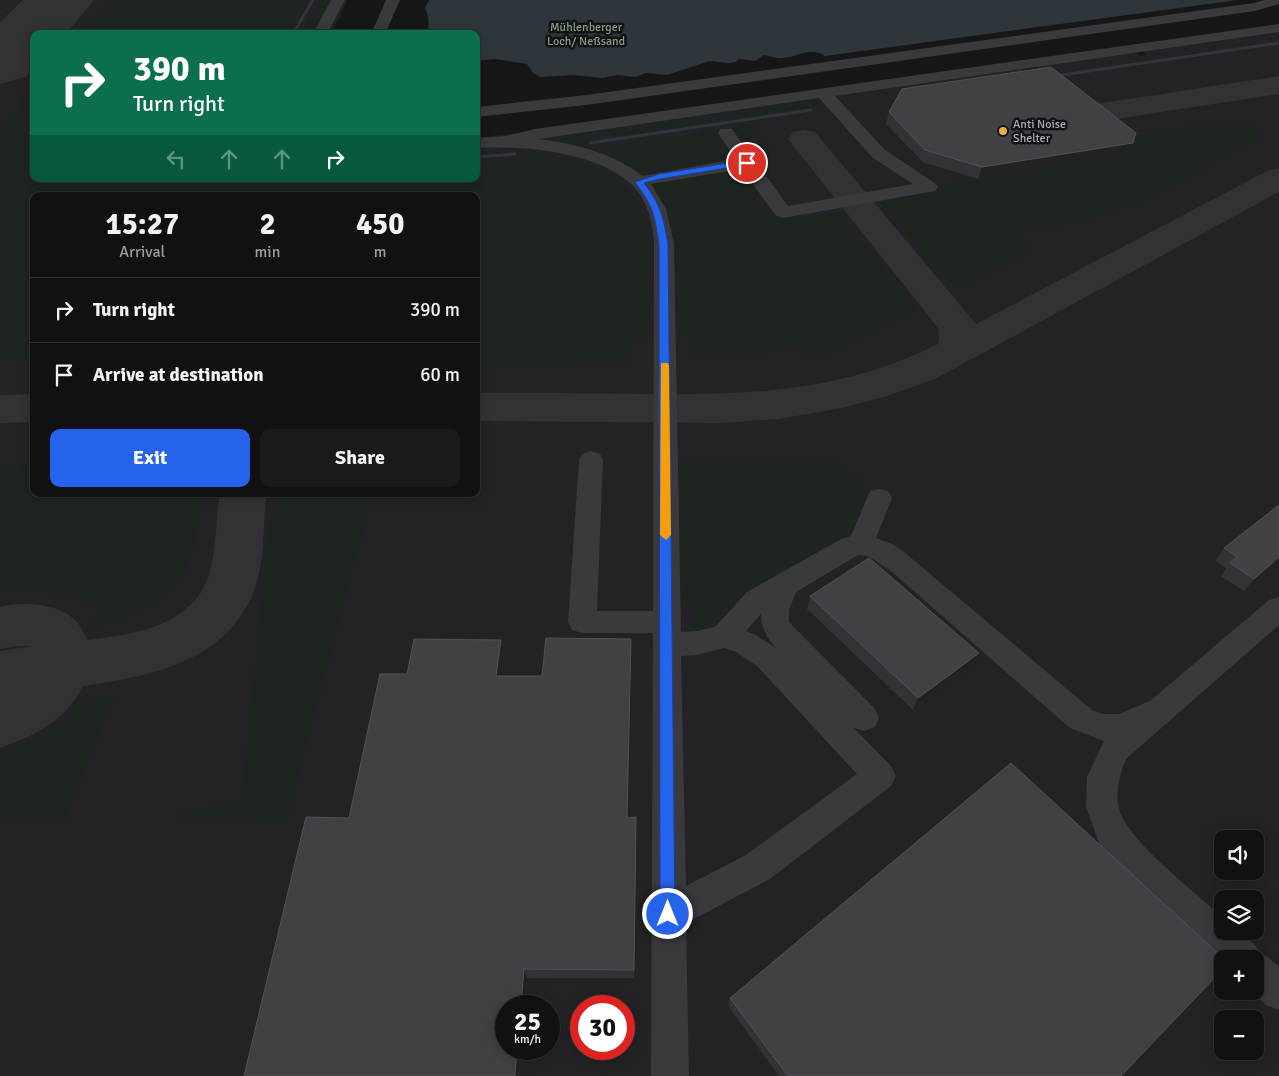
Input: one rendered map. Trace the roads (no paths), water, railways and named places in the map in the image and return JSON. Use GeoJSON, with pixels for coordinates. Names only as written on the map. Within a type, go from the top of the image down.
{"type":"FeatureCollection","features":[{"type":"Feature","properties":{"kind":"street"},"geometry":{"type":"LineString","coordinates":[[322,30],[338,0]]}},
{"type":"Feature","properties":{"kind":"street"},"geometry":{"type":"LineString","coordinates":[[380,30],[393,0]]}},
{"type":"Feature","properties":{"kind":"street"},"geometry":{"type":"LineString","coordinates":[[480,112],[604,98],[1256,7],[1279,0]]}},
{"type":"Feature","properties":{"kind":"street"},"geometry":{"type":"LineString","coordinates":[[480,144],[506,141],[535,134],[1279,28]]}},
{"type":"Feature","properties":{"kind":"street"},"geometry":{"type":"LineString","coordinates":[[726,133],[783,212],[929,187],[879,154],[823,93]]}},
{"type":"Feature","properties":{"kind":"street"},"geometry":{"type":"LineString","coordinates":[[506,141],[531,143],[570,150],[617,168],[639,182],[652,199],[658,212],[664,244],[670,1076]]}},
{"type":"Feature","properties":{"kind":"street"},"geometry":{"type":"LineString","coordinates":[[639,182],[747,163]]}},
{"type":"Feature","properties":{"kind":"street"},"geometry":{"type":"LineString","coordinates":[[591,460],[582,622],[666,633],[697,643],[724,636],[764,621],[775,622]]}},
{"type":"Feature","properties":{"kind":"street"},"geometry":{"type":"LineString","coordinates":[[861,544],[879,498]]}},
{"type":"Feature","properties":{"kind":"street"},"geometry":{"type":"LineString","coordinates":[[724,636],[757,600],[850,546],[861,544],[883,551],[900,564],[1081,719],[1098,728],[1119,729],[1156,712]]}},
{"type":"Feature","properties":{"kind":"street"},"geometry":{"type":"LineString","coordinates":[[785,584],[775,610],[775,622],[779,632],[864,718]]}},
{"type":"Feature","properties":{"kind":"street"},"geometry":{"type":"LineString","coordinates":[[1233,950],[1128,854],[1111,832],[1102,807],[1103,778],[1114,750],[1279,608]]}},
{"type":"Feature","properties":{"kind":"street"},"geometry":{"type":"LineString","coordinates":[[668,914],[758,867],[880,776],[767,657],[746,643],[724,636]]}},
{"type":"Feature","properties":{"kind":"street"},"geometry":{"type":"LineString","coordinates":[[1264,978],[1279,992]]}},
{"type":"Feature","properties":{"kind":"waterway"},"geometry":{"type":"LineString","coordinates":[[295,30],[313,0]]}},
{"type":"Feature","properties":{"kind":"waterway"},"geometry":{"type":"LineString","coordinates":[[1055,76],[1279,43]]}},
{"type":"Feature","properties":{"kind":"waterway"},"geometry":{"type":"LineString","coordinates":[[590,143],[811,110]]}},
{"type":"Feature","properties":{"kind":"waterway"},"geometry":{"type":"LineString","coordinates":[[480,157],[515,154]]}},
{"type":"Feature","properties":{"kind":"place","name":"Anti Noise Shelter"},"geometry":{"type":"Point","coordinates":[1003,131]}},
{"type":"Feature","properties":{"kind":"park label","name":"Mühlenberger Loch/ Neßsand"},"geometry":{"type":"Point","coordinates":[586,34]}}]}
